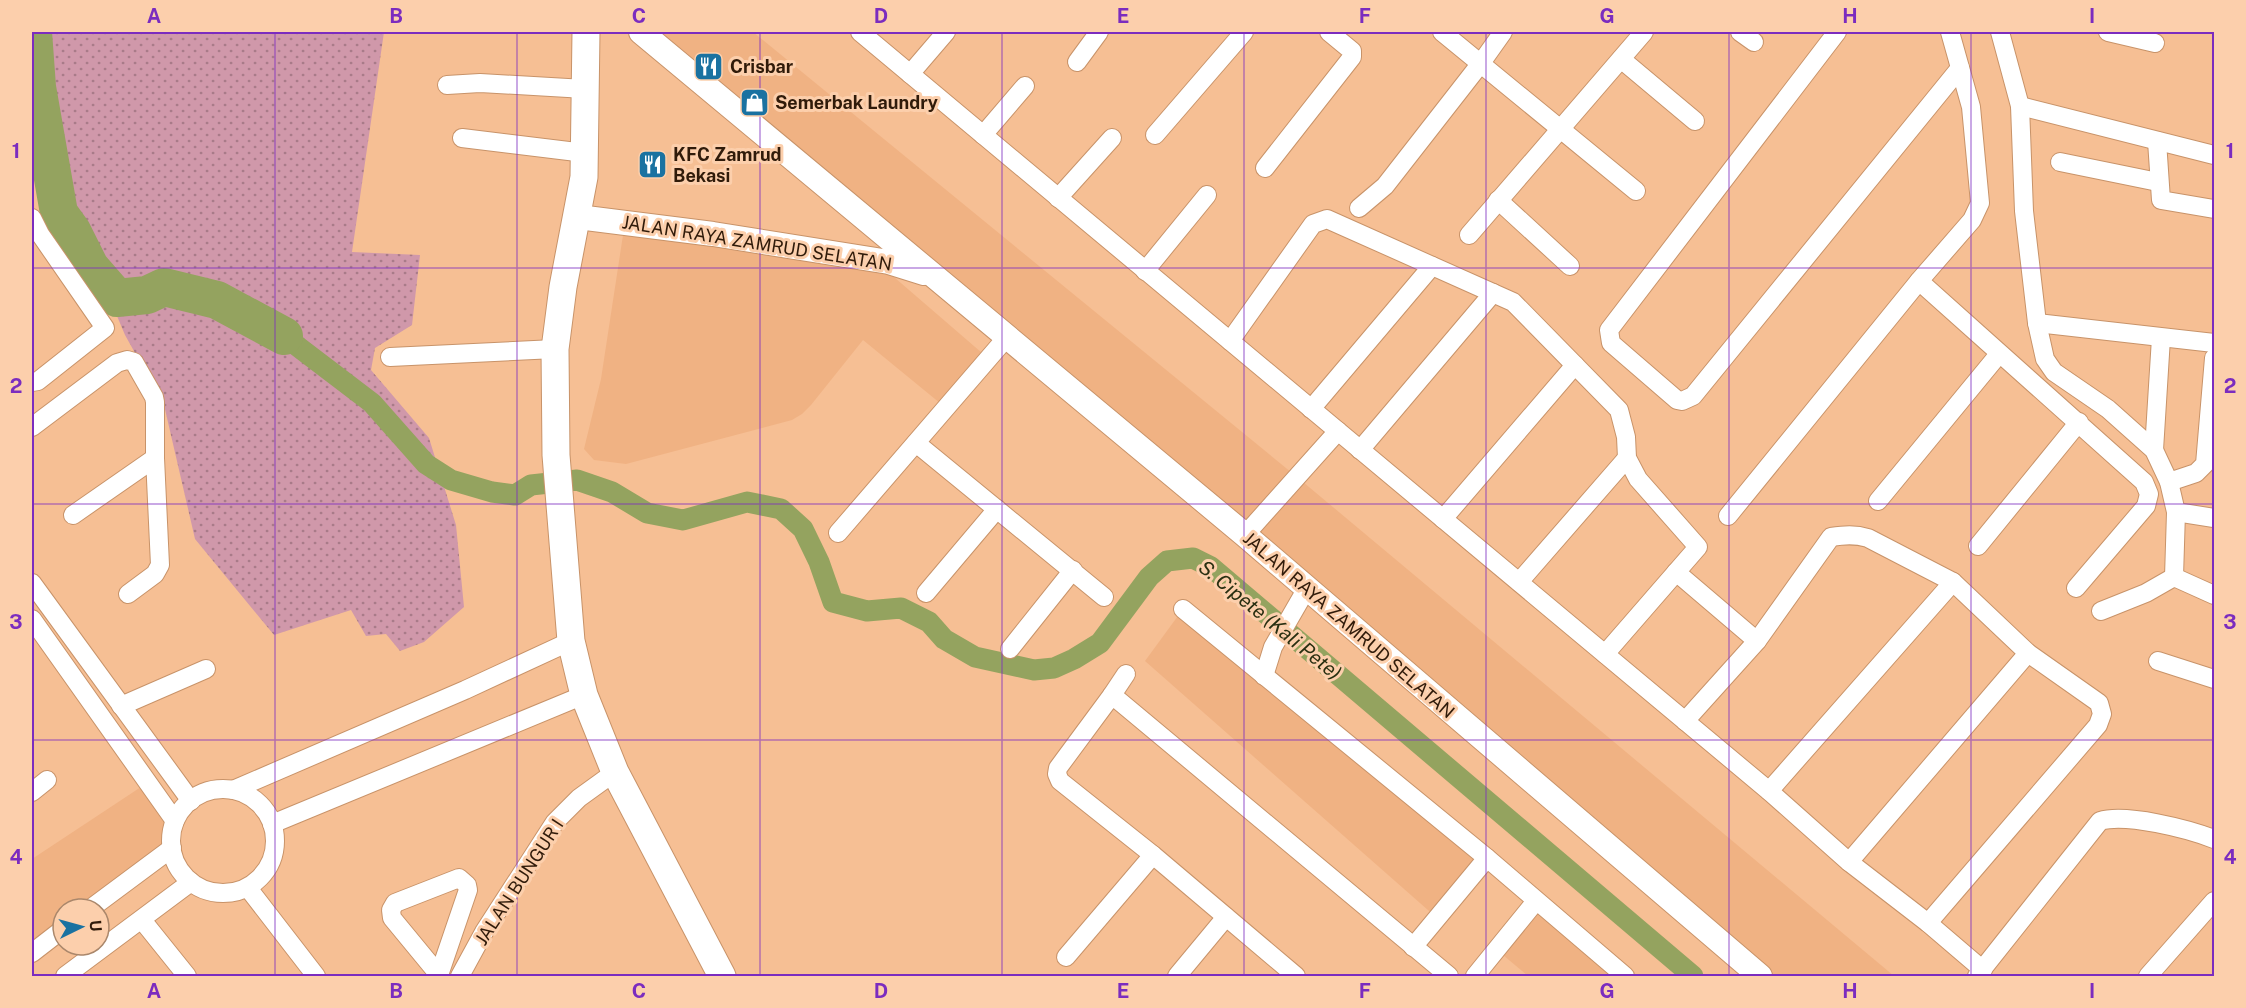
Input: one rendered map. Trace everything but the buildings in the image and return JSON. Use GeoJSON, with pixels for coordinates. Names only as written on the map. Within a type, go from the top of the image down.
{"type":"FeatureCollection","features":[{"type":"Feature","properties":{"kind":"main road"},"geometry":{"type":"LineString","coordinates":[[586,32],[584,177],[563,287],[555,349],[556,455],[572,641],[584,695],[615,772],[722,976]]}},
{"type":"Feature","properties":{"kind":"street","name":"JALAN RAYA ZAMRUD SELATAN"},"geometry":{"type":"LineString","coordinates":[[641,32],[1245,535],[1301,598],[1760,976]]}},
{"type":"Feature","properties":{"kind":"street"},"geometry":{"type":"LineString","coordinates":[[860,32],[1520,582],[1849,861],[1928,923],[1980,973],[2100,821],[2112,817],[2151,823],[2214,839]]}},
{"type":"Feature","properties":{"kind":"street"},"geometry":{"type":"LineString","coordinates":[[910,74],[946,32]]}},
{"type":"Feature","properties":{"kind":"street"},"geometry":{"type":"LineString","coordinates":[[1077,62],[1099,32]]}},
{"type":"Feature","properties":{"kind":"street"},"geometry":{"type":"LineString","coordinates":[[1155,135],[1244,32]]}},
{"type":"Feature","properties":{"kind":"street"},"geometry":{"type":"LineString","coordinates":[[1265,168],[1352,57],[1352,51],[1329,32]]}},
{"type":"Feature","properties":{"kind":"street"},"geometry":{"type":"LineString","coordinates":[[1442,32],[1636,191]]}},
{"type":"Feature","properties":{"kind":"street"},"geometry":{"type":"LineString","coordinates":[[1359,208],[1385,186],[1503,32]]}},
{"type":"Feature","properties":{"kind":"street"},"geometry":{"type":"LineString","coordinates":[[1469,235],[1644,32]]}},
{"type":"Feature","properties":{"kind":"street"},"geometry":{"type":"LineString","coordinates":[[1837,32],[1609,330],[1611,343],[1677,400],[1682,401],[1693,396],[1960,68]]}},
{"type":"Feature","properties":{"kind":"street"},"geometry":{"type":"LineString","coordinates":[[1728,516],[1918,280],[1972,220],[1980,203],[1971,107],[1950,32]]}},
{"type":"Feature","properties":{"kind":"street"},"geometry":{"type":"LineString","coordinates":[[2000,32],[2020,106],[2024,211],[2037,323],[2049,366],[2108,409],[2154,450],[2169,482],[2176,512],[2174,577]]}},
{"type":"Feature","properties":{"kind":"street"},"geometry":{"type":"LineString","coordinates":[[2108,32],[2155,43]]}},
{"type":"Feature","properties":{"kind":"street"},"geometry":{"type":"LineString","coordinates":[[1621,59],[1695,121]]}},
{"type":"Feature","properties":{"kind":"street"},"geometry":{"type":"LineString","coordinates":[[447,85],[480,83],[585,89]]}},
{"type":"Feature","properties":{"kind":"street"},"geometry":{"type":"LineString","coordinates":[[983,135],[1025,86]]}},
{"type":"Feature","properties":{"kind":"street"},"geometry":{"type":"LineString","coordinates":[[2020,106],[2214,155]]}},
{"type":"Feature","properties":{"kind":"street"},"geometry":{"type":"LineString","coordinates":[[462,138],[585,153]]}},
{"type":"Feature","properties":{"kind":"street"},"geometry":{"type":"LineString","coordinates":[[1058,198],[1112,138]]}},
{"type":"Feature","properties":{"kind":"street"},"geometry":{"type":"LineString","coordinates":[[2157,141],[2161,200],[2214,209]]}},
{"type":"Feature","properties":{"kind":"street"},"geometry":{"type":"LineString","coordinates":[[2060,162],[2158,182]]}},
{"type":"Feature","properties":{"kind":"street"},"geometry":{"type":"LineString","coordinates":[[1145,271],[1207,195]]}},
{"type":"Feature","properties":{"kind":"street"},"geometry":{"type":"LineString","coordinates":[[1498,200],[1570,266]]}},
{"type":"Feature","properties":{"kind":"street","name":"JALAN RAYA ZAMRUD SELATAN"},"geometry":{"type":"LineString","coordinates":[[578,217],[713,234],[866,258],[889,262],[935,276]]}},
{"type":"Feature","properties":{"kind":"street"},"geometry":{"type":"LineString","coordinates":[[32,218],[40,234],[105,328],[38,381],[32,382]]}},
{"type":"Feature","properties":{"kind":"street"},"geometry":{"type":"LineString","coordinates":[[1230,341],[1313,224],[1327,219],[1513,302],[1619,410],[1626,436],[1627,458],[1638,479],[1698,547],[1605,654]]}},
{"type":"Feature","properties":{"kind":"street"},"geometry":{"type":"LineString","coordinates":[[1311,409],[1432,266]]}},
{"type":"Feature","properties":{"kind":"street"},"geometry":{"type":"LineString","coordinates":[[1918,280],[2145,482],[2149,494],[2146,506],[2076,588]]}},
{"type":"Feature","properties":{"kind":"street"},"geometry":{"type":"LineString","coordinates":[[1360,450],[1493,293]]}},
{"type":"Feature","properties":{"kind":"street"},"geometry":{"type":"LineString","coordinates":[[2037,323],[2214,343]]}},
{"type":"Feature","properties":{"kind":"street"},"geometry":{"type":"LineString","coordinates":[[838,533],[1008,337]]}},
{"type":"Feature","properties":{"kind":"street"},"geometry":{"type":"LineString","coordinates":[[2154,450],[2161,338]]}},
{"type":"Feature","properties":{"kind":"street"},"geometry":{"type":"LineString","coordinates":[[390,357],[555,349]]}},
{"type":"Feature","properties":{"kind":"street"},"geometry":{"type":"LineString","coordinates":[[1878,501],[1999,354]]}},
{"type":"Feature","properties":{"kind":"street"},"geometry":{"type":"LineString","coordinates":[[2169,482],[2196,473],[2205,464],[2214,358]]}},
{"type":"Feature","properties":{"kind":"street"},"geometry":{"type":"LineString","coordinates":[[32,427],[117,363],[127,360],[134,362],[154,397],[157,408],[155,458],[160,565],[155,574],[128,594]]}},
{"type":"Feature","properties":{"kind":"street"},"geometry":{"type":"LineString","coordinates":[[1443,519],[1575,365]]}},
{"type":"Feature","properties":{"kind":"street"},"geometry":{"type":"LineString","coordinates":[[1978,546],[2079,423]]}},
{"type":"Feature","properties":{"kind":"street"},"geometry":{"type":"LineString","coordinates":[[1245,535],[1338,431]]}},
{"type":"Feature","properties":{"kind":"street"},"geometry":{"type":"LineString","coordinates":[[916,443],[1104,597]]}},
{"type":"Feature","properties":{"kind":"street"},"geometry":{"type":"LineString","coordinates":[[73,515],[155,458]]}},
{"type":"Feature","properties":{"kind":"street"},"geometry":{"type":"LineString","coordinates":[[1520,582],[1627,458]]}},
{"type":"Feature","properties":{"kind":"street"},"geometry":{"type":"LineString","coordinates":[[926,593],[997,509]]}},
{"type":"Feature","properties":{"kind":"street"},"geometry":{"type":"LineString","coordinates":[[2176,512],[2214,518]]}},
{"type":"Feature","properties":{"kind":"street"},"geometry":{"type":"LineString","coordinates":[[1685,721],[1757,641],[1831,537],[1858,535],[1953,582],[2028,653],[2099,703],[2102,714],[2098,725],[1928,923]]}},
{"type":"Feature","properties":{"kind":"street"},"geometry":{"type":"LineString","coordinates":[[1010,649],[1073,570]]}},
{"type":"Feature","properties":{"kind":"street"},"geometry":{"type":"LineString","coordinates":[[1676,572],[1757,641]]}},
{"type":"Feature","properties":{"kind":"street"},"geometry":{"type":"LineString","coordinates":[[2174,577],[2214,595]]}},
{"type":"Feature","properties":{"kind":"street"},"geometry":{"type":"LineString","coordinates":[[2101,611],[2146,593],[2174,577]]}},
{"type":"Feature","properties":{"kind":"street"},"geometry":{"type":"LineString","coordinates":[[1769,791],[1953,582]]}},
{"type":"Feature","properties":{"kind":"street"},"geometry":{"type":"LineString","coordinates":[[32,583],[190,801]]}},
{"type":"Feature","properties":{"kind":"street"},"geometry":{"type":"LineString","coordinates":[[1264,676],[1273,647],[1301,598]]}},
{"type":"Feature","properties":{"kind":"street"},"geometry":{"type":"LineString","coordinates":[[1183,609],[1487,858],[1625,976]]}},
{"type":"Feature","properties":{"kind":"street"},"geometry":{"type":"LineString","coordinates":[[32,619],[175,821]]}},
{"type":"Feature","properties":{"kind":"street"},"geometry":{"type":"LineString","coordinates":[[233,790],[249,796],[262,806],[272,824],[275,837],[274,852],[260,879],[248,888],[234,893],[218,894],[204,890],[191,882],[175,861],[172,848],[175,821],[190,801],[211,791],[233,790],[465,690],[572,641]]}},
{"type":"Feature","properties":{"kind":"street"},"geometry":{"type":"LineString","coordinates":[[1849,861],[2028,653]]}},
{"type":"Feature","properties":{"kind":"street"},"geometry":{"type":"LineString","coordinates":[[2158,661],[2214,679]]}},
{"type":"Feature","properties":{"kind":"street"},"geometry":{"type":"LineString","coordinates":[[121,706],[206,669]]}},
{"type":"Feature","properties":{"kind":"street"},"geometry":{"type":"LineString","coordinates":[[1126,674],[1058,768],[1057,774],[1060,781],[1296,976]]}},
{"type":"Feature","properties":{"kind":"street"},"geometry":{"type":"LineString","coordinates":[[272,824],[584,695]]}},
{"type":"Feature","properties":{"kind":"street"},"geometry":{"type":"LineString","coordinates":[[1112,695],[1449,976]]}},
{"type":"Feature","properties":{"kind":"street","name":"JALAN BUNGUR I"},"geometry":{"type":"LineString","coordinates":[[460,976],[484,932],[555,822],[579,798],[615,772]]}},
{"type":"Feature","properties":{"kind":"street"},"geometry":{"type":"LineString","coordinates":[[32,792],[47,780]]}},
{"type":"Feature","properties":{"kind":"street"},"geometry":{"type":"LineString","coordinates":[[106,897],[172,848]]}},
{"type":"Feature","properties":{"kind":"street"},"geometry":{"type":"LineString","coordinates":[[1066,957],[1152,855]]}},
{"type":"Feature","properties":{"kind":"street"},"geometry":{"type":"LineString","coordinates":[[1413,947],[1487,858]]}},
{"type":"Feature","properties":{"kind":"street"},"geometry":{"type":"LineString","coordinates":[[459,878],[468,890],[439,976],[392,918],[391,910],[395,903],[459,878]]}},
{"type":"Feature","properties":{"kind":"street"},"geometry":{"type":"LineString","coordinates":[[65,976],[191,882]]}},
{"type":"Feature","properties":{"kind":"street"},"geometry":{"type":"LineString","coordinates":[[248,888],[316,976]]}},
{"type":"Feature","properties":{"kind":"street"},"geometry":{"type":"LineString","coordinates":[[1475,976],[1536,901]]}},
{"type":"Feature","properties":{"kind":"street"},"geometry":{"type":"LineString","coordinates":[[2148,976],[2214,901]]}},
{"type":"Feature","properties":{"kind":"street"},"geometry":{"type":"LineString","coordinates":[[1177,976],[1226,917]]}},
{"type":"Feature","properties":{"kind":"street"},"geometry":{"type":"LineString","coordinates":[[142,920],[187,976]]}},
{"type":"Feature","properties":{"kind":"street"},"geometry":{"type":"LineString","coordinates":[[32,953],[51,938]]}},
{"type":"Feature","properties":{"kind":"shaded area"},"geometry":{"type":"Polygon","coordinates":[[[42,32],[384,32],[352,252],[420,255],[412,325],[375,348],[371,370],[429,438],[456,525],[464,607],[424,642],[400,651],[386,634],[366,636],[351,610],[274,635],[195,539],[164,405],[125,335],[72,209],[52,123],[42,32]]]}},
{"type":"Feature","properties":{"kind":"shaded area"},"geometry":{"type":"Polygon","coordinates":[[[641,32],[753,32],[1297,477],[1894,976],[1760,976],[641,32]]]}},
{"type":"Feature","properties":{"kind":"shaded area"},"geometry":{"type":"Polygon","coordinates":[[[625,222],[887,271],[989,359],[946,408],[863,340],[811,405],[792,420],[626,464],[594,460],[584,449],[601,379],[625,222]]]}},
{"type":"Feature","properties":{"kind":"shaded area"},"geometry":{"type":"Polygon","coordinates":[[[1183,609],[1487,858],[1437,918],[1145,661],[1183,609]]]}},
{"type":"Feature","properties":{"kind":"shaded area"},"geometry":{"type":"Polygon","coordinates":[[[144,785],[168,819],[164,847],[97,897],[51,897],[51,932],[32,947],[32,859],[144,785]]]}},
{"type":"Feature","properties":{"kind":"shaded area"},"geometry":{"type":"Polygon","coordinates":[[[1536,901],[1627,976],[1528,976],[1497,950],[1536,901]]]}},
{"type":"Feature","properties":{"kind":"waterway","name":"S. Cipete (Kali Pete)"},"geometry":{"type":"LineString","coordinates":[[33,32],[37,87],[59,213],[72,231],[90,267],[117,298],[147,295],[164,287],[217,300],[284,336]]}},
{"type":"Feature","properties":{"kind":"waterway","name":"S. Cipete (Kali Pete)"},"geometry":{"type":"LineString","coordinates":[[284,336],[372,403],[426,464],[451,480],[492,492],[515,495],[531,485],[577,480],[612,492],[647,513],[683,520],[747,502],[781,509],[803,529],[819,562],[833,602],[867,611],[901,608],[929,622],[944,639],[975,657],[1034,670],[1054,668],[1074,659],[1100,643],[1149,577],[1167,561],[1193,558],[1211,567],[1693,976]]}},
{"type":"Feature","properties":{"kind":"place","name":"Crisbar"},"geometry":{"type":"Point","coordinates":[709,66]}},
{"type":"Feature","properties":{"kind":"place","name":"Semerbak Laundry"},"geometry":{"type":"Point","coordinates":[754,102]}},
{"type":"Feature","properties":{"kind":"place","name":"KFC Zamrud Bekasi"},"geometry":{"type":"Point","coordinates":[652,164]}}]}
